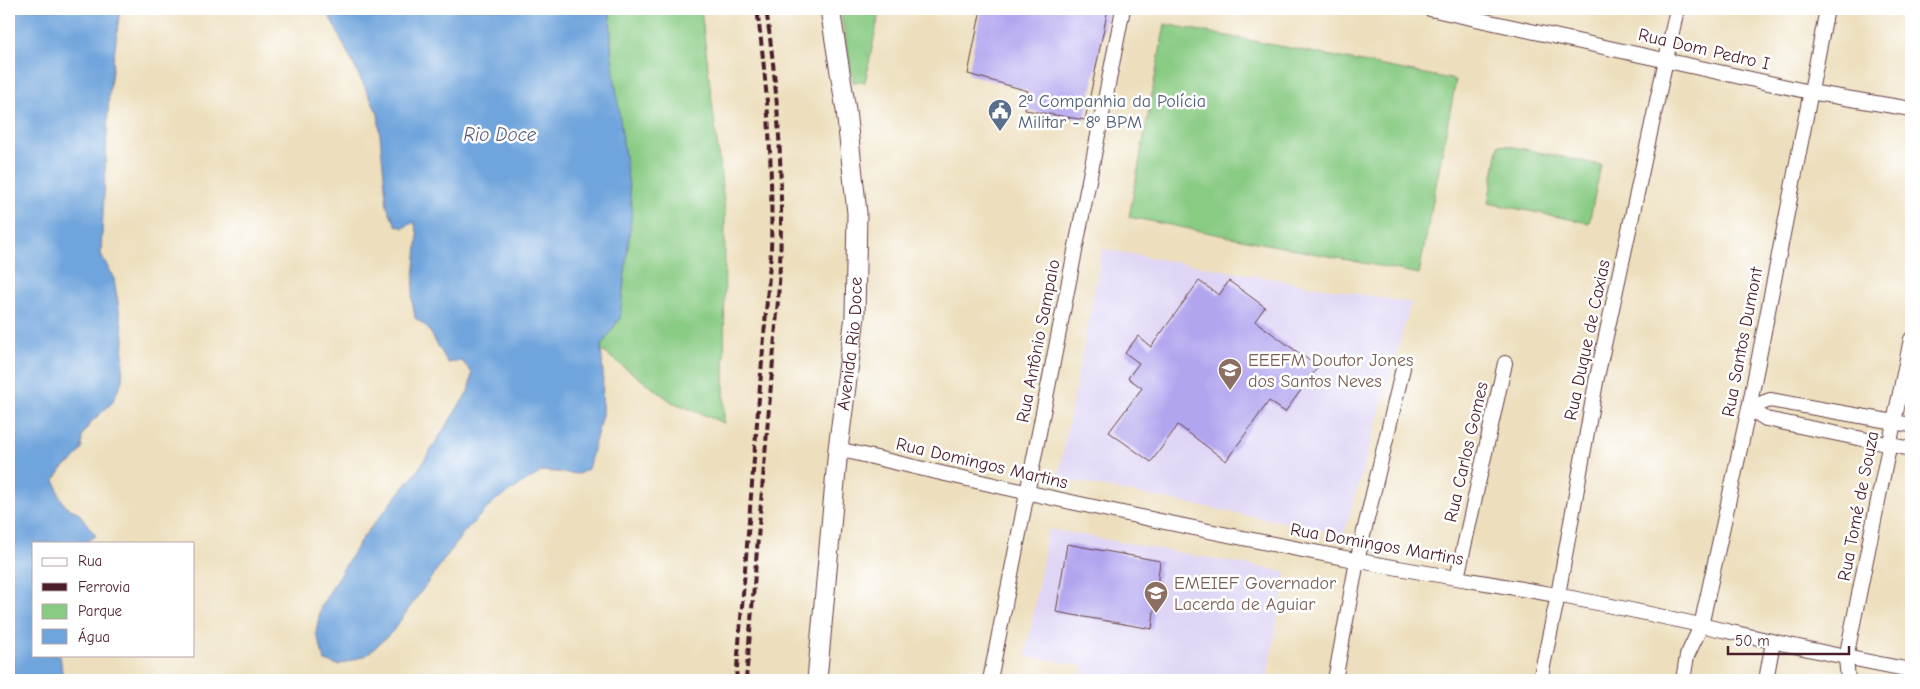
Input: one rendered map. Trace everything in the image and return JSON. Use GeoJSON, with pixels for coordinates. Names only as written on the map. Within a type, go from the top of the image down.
{"type":"FeatureCollection","features":[{"type":"Feature","properties":{"kind":"street","name":"Avenida Rio Doce"},"geometry":{"type":"LineString","coordinates":[[817,680],[838,449],[855,316],[857,213],[846,110],[830,9]]}},
{"type":"Feature","properties":{"kind":"street","name":"Rua Antônio Sampaio"},"geometry":{"type":"LineString","coordinates":[[990,680],[1124,9]]}},
{"type":"Feature","properties":{"kind":"street","name":"Rua Dom Pedro I"},"geometry":{"type":"LineString","coordinates":[[1430,9],[1475,13],[1810,92],[1911,109]]}},
{"type":"Feature","properties":{"kind":"street","name":"Rua Duque de Caxias"},"geometry":{"type":"LineString","coordinates":[[1540,680],[1558,596],[1596,382],[1676,9]]}},
{"type":"Feature","properties":{"kind":"street","name":"Rua Santos Dumont"},"geometry":{"type":"LineString","coordinates":[[1683,680],[1687,656],[1701,626],[1749,408],[1827,9]]}},
{"type":"Feature","properties":{"kind":"street","name":"Rua Tomé de Souza"},"geometry":{"type":"LineString","coordinates":[[1848,680],[1846,658],[1911,339]]}},
{"type":"Feature","properties":{"kind":"street","name":"Rua Carlos Gomes"},"geometry":{"type":"LineString","coordinates":[[1457,578],[1505,363]]}},
{"type":"Feature","properties":{"kind":"street"},"geometry":{"type":"LineString","coordinates":[[1335,680],[1357,561],[1403,368]]}},
{"type":"Feature","properties":{"kind":"street"},"geometry":{"type":"LineString","coordinates":[[1749,408],[1770,400],[1911,425]]}},
{"type":"Feature","properties":{"kind":"street"},"geometry":{"type":"LineString","coordinates":[[1749,408],[1766,419],[1911,448]]}},
{"type":"Feature","properties":{"kind":"street","name":"Rua Domingos Martins"},"geometry":{"type":"LineString","coordinates":[[838,449],[1027,494],[1357,561],[1558,596],[1846,658],[1911,670]]}},
{"type":"Feature","properties":{"kind":"street"},"geometry":{"type":"LineString","coordinates":[[1766,680],[1773,642]]}},
{"type":"Feature","properties":{"kind":"shaded area","name":"EEEFM Doutor Jones dos Santos Neves"},"geometry":{"type":"Polygon","coordinates":[[[1102,249],[1411,303],[1344,534],[1058,478],[1102,249]]]}},
{"type":"Feature","properties":{"kind":"shaded area","name":"EMEIEF Governador Lacerda de Aguiar"},"geometry":{"type":"Polygon","coordinates":[[[1048,529],[1286,572],[1267,680],[1081,680],[1083,666],[1026,656],[1048,529]]]}},
{"type":"Feature","properties":{"kind":"green space"},"geometry":{"type":"Polygon","coordinates":[[[610,9],[701,9],[725,211],[724,423],[672,402],[601,350],[601,346],[620,318],[610,9]]]}},
{"type":"Feature","properties":{"kind":"green space"},"geometry":{"type":"Polygon","coordinates":[[[840,9],[880,9],[865,82],[853,82],[840,9]]]}},
{"type":"Feature","properties":{"kind":"green space"},"geometry":{"type":"Polygon","coordinates":[[[1165,24],[1456,80],[1419,274],[1129,217],[1165,24]]]}},
{"type":"Feature","properties":{"kind":"green space"},"geometry":{"type":"Polygon","coordinates":[[[1499,144],[1601,165],[1589,223],[1488,203],[1499,144]]]}},
{"type":"Feature","properties":{"kind":"water"},"geometry":{"type":"Polygon","coordinates":[[[9,9],[120,9],[109,94],[101,254],[114,279],[124,338],[122,381],[112,403],[91,422],[82,436],[82,449],[55,479],[59,495],[66,507],[78,512],[96,536],[85,542],[32,542],[32,656],[60,656],[63,680],[9,680],[9,9]]]}},
{"type":"Feature","properties":{"kind":"water","name":"Rio Doce"},"geometry":{"type":"Polygon","coordinates":[[[326,9],[610,9],[611,50],[632,210],[620,318],[601,346],[603,373],[602,415],[588,469],[579,474],[543,471],[496,500],[464,532],[392,632],[367,655],[338,665],[325,661],[316,633],[321,606],[362,538],[416,473],[469,390],[472,373],[462,361],[448,363],[427,327],[415,318],[412,299],[418,235],[414,222],[403,228],[396,225],[387,207],[378,114],[326,9]]]}},
{"type":"Feature","properties":{"kind":"building"},"geometry":{"type":"Polygon","coordinates":[[[981,9],[1108,9],[1085,120],[1025,110],[1028,91],[968,74],[981,9]]]}},
{"type":"Feature","properties":{"kind":"building"},"geometry":{"type":"Polygon","coordinates":[[[1199,281],[1219,295],[1229,281],[1265,307],[1255,321],[1318,367],[1285,412],[1269,401],[1226,461],[1178,425],[1151,462],[1109,432],[1142,388],[1128,378],[1139,363],[1125,353],[1138,336],[1151,347],[1199,281]]]}},
{"type":"Feature","properties":{"kind":"building"},"geometry":{"type":"Polygon","coordinates":[[[1067,544],[1160,561],[1152,629],[1056,612],[1067,544]]]}},
{"type":"Feature","properties":{"kind":"railway"},"geometry":{"type":"LineString","coordinates":[[736,680],[771,251],[769,130],[757,9]]}},
{"type":"Feature","properties":{"kind":"railway"},"geometry":{"type":"LineString","coordinates":[[746,680],[777,313],[781,237],[778,123],[766,9]]}},
{"type":"Feature","properties":{"kind":"place","name":"2ª Companhia da Polícia Militar - 8º BPM"},"geometry":{"type":"Point","coordinates":[1000,132]}},
{"type":"Feature","properties":{"kind":"place","name":"EEEFM Doutor Jones dos Santos Neves"},"geometry":{"type":"Point","coordinates":[1230,391]}},
{"type":"Feature","properties":{"kind":"place","name":"EMEIEF Governador Lacerda de Aguiar"},"geometry":{"type":"Point","coordinates":[1156,614]}}]}
